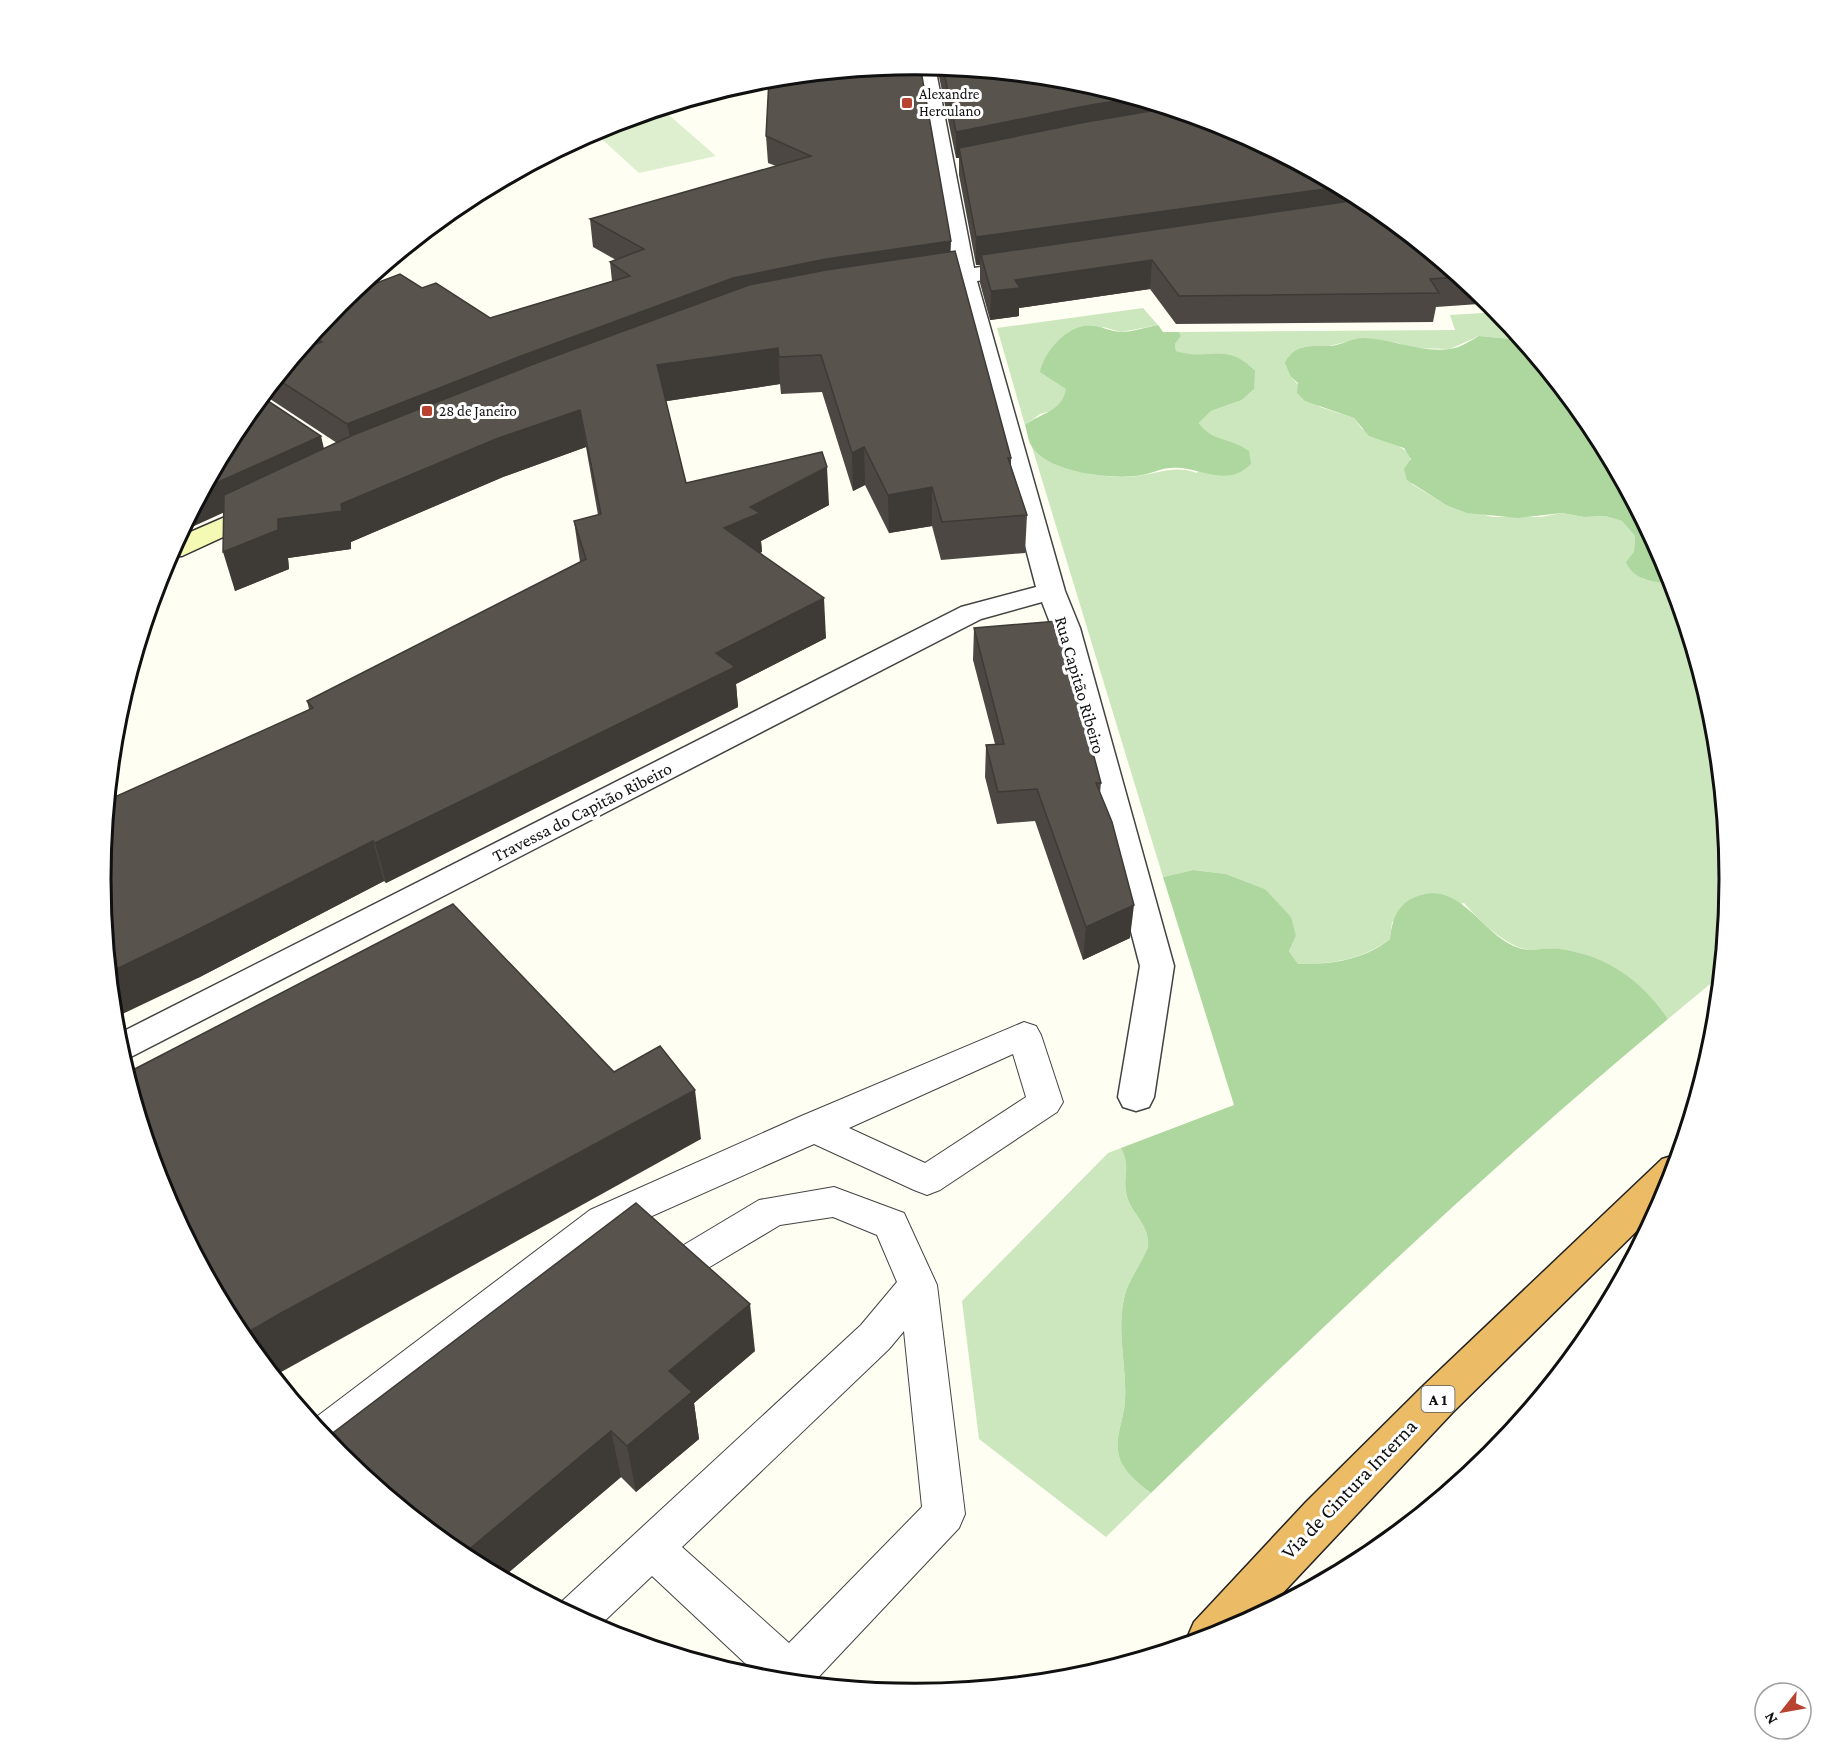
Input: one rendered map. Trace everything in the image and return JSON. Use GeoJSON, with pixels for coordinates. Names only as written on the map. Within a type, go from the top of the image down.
{"type":"FeatureCollection","features":[{"type":"Feature","properties":{"kind":"highway","name":"Via de Cintura Interna"},"geometry":{"type":"LineString","coordinates":[[1224,1623],[1280,1560],[1504,1332],[1660,1184]]}},
{"type":"Feature","properties":{"kind":"street","name":"Rua Capitão Ribeiro"},"geometry":{"type":"LineString","coordinates":[[928,75],[965,277],[1051,591],[1066,628],[1157,966],[1136,1097]]}},
{"type":"Feature","properties":{"kind":"street"},"geometry":{"type":"LineString","coordinates":[[945,169],[969,164]]}},
{"type":"Feature","properties":{"kind":"street"},"geometry":{"type":"LineString","coordinates":[[896,286],[1047,265]]}},
{"type":"Feature","properties":{"kind":"street"},"geometry":{"type":"LineString","coordinates":[[185,544],[289,496]]}},
{"type":"Feature","properties":{"kind":"street","name":"Travessa do Capitão Ribeiro"},"geometry":{"type":"LineString","coordinates":[[128,1044],[971,613],[1051,591]]}},
{"type":"Feature","properties":{"kind":"lane"},"geometry":{"type":"LineString","coordinates":[[330,1430],[603,1221],[812,1127],[1024,1035],[1045,1102],[927,1180],[812,1127]]}},
{"type":"Feature","properties":{"kind":"lane"},"geometry":{"type":"LineString","coordinates":[[690,1260],[772,1211],[834,1202],[891,1224],[918,1285],[944,1514],[791,1674]]}},
{"type":"Feature","properties":{"kind":"lane"},"geometry":{"type":"LineString","coordinates":[[583,1611],[875,1337],[918,1285]]}},
{"type":"Feature","properties":{"kind":"lane"},"geometry":{"type":"LineString","coordinates":[[651,1547],[781,1672]]}},
{"type":"Feature","properties":{"kind":"green space"},"geometry":{"type":"Polygon","coordinates":[[[668,114],[716,156],[639,173],[602,139],[668,114]]]}},
{"type":"Feature","properties":{"kind":"green space"},"geometry":{"type":"Polygon","coordinates":[[[1143,308],[1158,325],[1121,332],[1103,327],[1067,389],[1064,401],[1055,410],[1040,414],[1025,425],[997,328],[1143,308]]]}},
{"type":"Feature","properties":{"kind":"green space"},"geometry":{"type":"Polygon","coordinates":[[[1486,313],[1510,339],[1479,336],[1450,349],[1410,348],[1398,343],[1363,338],[1329,346],[1303,347],[1289,356],[1291,377],[1320,407],[1354,418],[1362,429],[1396,444],[1410,454],[1412,484],[1446,505],[1493,517],[1541,517],[1562,513],[1584,517],[1605,516],[1622,521],[1635,536],[1634,552],[1643,579],[1663,582],[1693,671],[1705,723],[1713,774],[1720,880],[1713,981],[1668,1019],[1647,993],[1607,964],[1576,952],[1518,947],[1489,928],[1464,903],[1392,922],[1390,939],[1369,952],[1335,962],[1298,964],[1289,951],[1296,936],[1265,889],[1226,874],[1193,870],[1163,877],[1032,447],[1055,462],[1096,475],[1125,477],[1167,470],[1197,473],[1222,440],[1204,430],[1199,423],[1211,411],[1242,400],[1253,390],[1205,355],[1188,355],[1176,351],[1175,344],[1181,336],[1179,332],[1455,330],[1450,315],[1486,313]]]}},
{"type":"Feature","properties":{"kind":"green space"},"geometry":{"type":"Polygon","coordinates":[[[1158,325],[1163,332],[1179,332],[1181,336],[1175,344],[1176,351],[1199,355],[1226,354],[1244,362],[1255,371],[1254,389],[1242,400],[1211,411],[1199,423],[1216,437],[1249,451],[1251,464],[1232,475],[1212,475],[1172,468],[1124,477],[1080,472],[1051,463],[1040,456],[1031,445],[1025,425],[1056,407],[1064,397],[1066,389],[1040,372],[1046,357],[1056,343],[1069,332],[1084,326],[1121,332],[1158,325]]]}},
{"type":"Feature","properties":{"kind":"green space"},"geometry":{"type":"Polygon","coordinates":[[[1479,336],[1510,339],[1520,349],[1554,390],[1612,477],[1637,524],[1663,582],[1640,577],[1626,562],[1634,552],[1635,536],[1622,521],[1605,516],[1584,517],[1562,513],[1518,518],[1467,513],[1446,505],[1407,480],[1404,469],[1411,459],[1404,448],[1369,436],[1354,418],[1305,401],[1297,393],[1298,383],[1291,377],[1285,363],[1293,352],[1303,347],[1333,346],[1359,338],[1439,350],[1465,344],[1479,336]]]}},
{"type":"Feature","properties":{"kind":"green space"},"geometry":{"type":"Polygon","coordinates":[[[1193,870],[1226,874],[1265,889],[1291,917],[1296,936],[1289,951],[1298,964],[1335,962],[1369,952],[1390,939],[1396,915],[1407,901],[1429,893],[1444,895],[1469,910],[1505,942],[1519,948],[1560,949],[1577,952],[1608,964],[1622,972],[1647,993],[1668,1019],[1470,1191],[1151,1493],[1135,1480],[1122,1464],[1118,1448],[1125,1401],[1121,1318],[1126,1291],[1148,1246],[1146,1231],[1131,1206],[1126,1192],[1126,1161],[1121,1148],[1234,1105],[1163,877],[1193,870]]]}},
{"type":"Feature","properties":{"kind":"green space"},"geometry":{"type":"Polygon","coordinates":[[[1121,1148],[1126,1161],[1126,1192],[1131,1206],[1146,1231],[1148,1246],[1126,1291],[1121,1318],[1125,1401],[1118,1448],[1122,1464],[1135,1480],[1151,1493],[1106,1537],[979,1439],[962,1301],[1108,1153],[1121,1148]]]}},
{"type":"Feature","properties":{"kind":"building"},"geometry":{"type":"Polygon","coordinates":[[[922,75],[951,241],[826,259],[733,278],[521,356],[347,424],[283,383],[311,349],[322,342],[319,340],[377,283],[400,274],[422,288],[436,283],[490,318],[630,276],[610,262],[644,249],[590,219],[811,156],[766,136],[768,89],[863,77],[922,75]]]}},
{"type":"Feature","properties":{"kind":"building"},"geometry":{"type":"Polygon","coordinates":[[[945,76],[1021,82],[1118,101],[1085,106],[956,132],[945,76]]]}},
{"type":"Feature","properties":{"kind":"building"},"geometry":{"type":"Polygon","coordinates":[[[1152,111],[1223,136],[1271,158],[1327,189],[976,237],[959,148],[1152,111]]]}},
{"type":"Feature","properties":{"kind":"building"},"geometry":{"type":"Polygon","coordinates":[[[1347,201],[1405,241],[1449,278],[1430,279],[1439,293],[1179,296],[1152,260],[1015,280],[1020,288],[991,291],[981,255],[1347,201]]]}},
{"type":"Feature","properties":{"kind":"building"},"geometry":{"type":"Polygon","coordinates":[[[955,251],[1011,458],[1008,458],[1027,515],[942,522],[932,487],[888,495],[864,447],[852,453],[821,355],[779,357],[778,348],[657,365],[686,483],[822,452],[827,467],[750,507],[760,513],[724,528],[824,598],[716,653],[735,667],[375,843],[373,841],[116,969],[111,880],[116,796],[313,708],[307,701],[586,559],[574,521],[601,514],[580,410],[496,439],[341,504],[342,511],[278,519],[278,530],[223,552],[224,495],[353,435],[539,362],[749,285],[826,270],[955,251]]]}},
{"type":"Feature","properties":{"kind":"building"},"geometry":{"type":"Polygon","coordinates":[[[269,402],[321,436],[216,483],[269,402]]]}},
{"type":"Feature","properties":{"kind":"building"},"geometry":{"type":"Polygon","coordinates":[[[1058,621],[1101,783],[1096,783],[1112,822],[1134,905],[1086,927],[1037,789],[998,792],[986,745],[1004,744],[974,628],[1058,621]]]}},
{"type":"Feature","properties":{"kind":"building"},"geometry":{"type":"Polygon","coordinates":[[[453,904],[614,1072],[660,1046],[695,1090],[250,1331],[219,1282],[172,1187],[154,1138],[134,1070],[453,904]]]}},
{"type":"Feature","properties":{"kind":"building"},"geometry":{"type":"Polygon","coordinates":[[[636,1203],[750,1304],[669,1371],[692,1392],[627,1446],[611,1431],[470,1549],[426,1518],[385,1484],[333,1433],[636,1203]]]}},
{"type":"Feature","properties":{"kind":"place","name":"Alexandre Herculano"},"geometry":{"type":"Point","coordinates":[907,103]}},
{"type":"Feature","properties":{"kind":"place","name":"28 de Janeiro"},"geometry":{"type":"Point","coordinates":[427,411]}}]}
